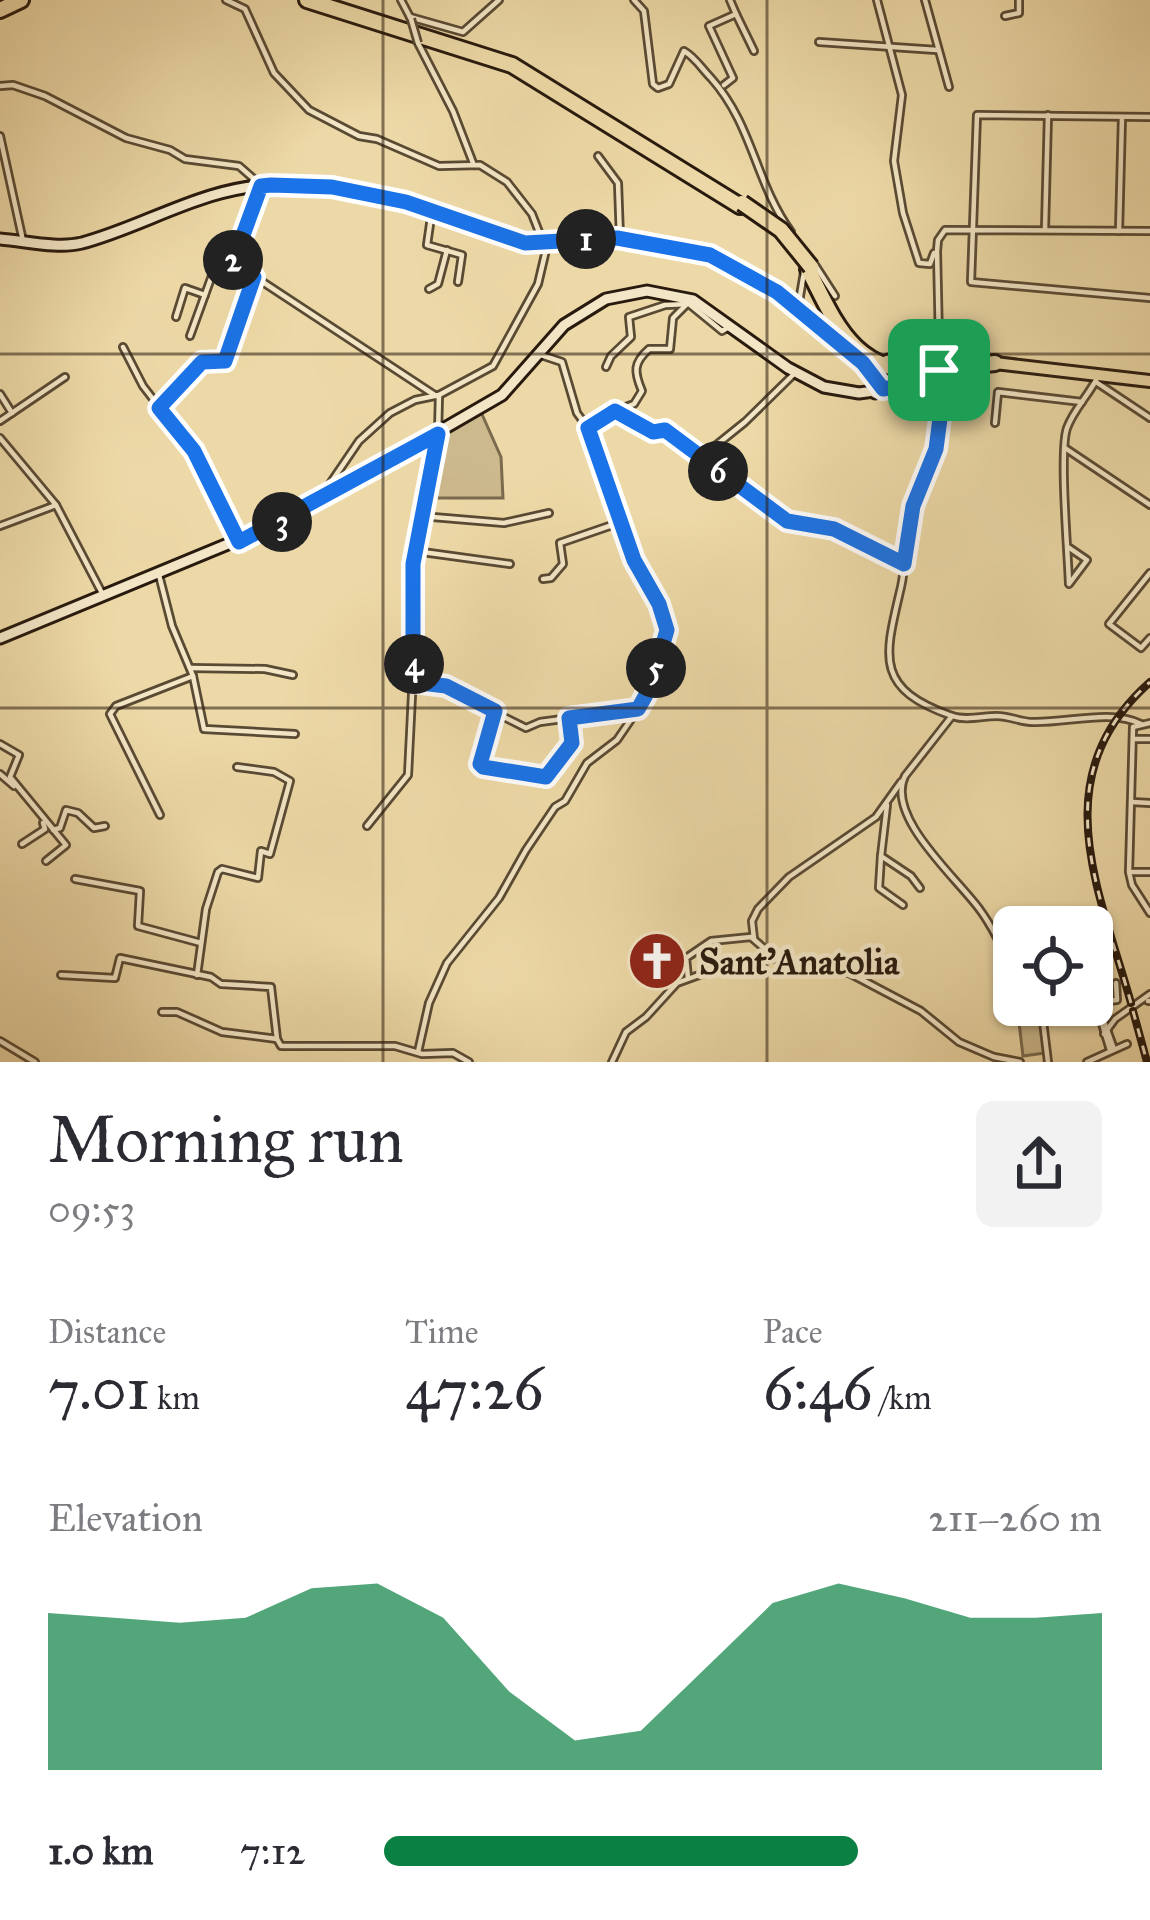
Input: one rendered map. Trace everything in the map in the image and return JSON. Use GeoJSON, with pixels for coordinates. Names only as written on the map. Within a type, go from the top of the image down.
{"type":"FeatureCollection","features":[{"type":"Feature","properties":{"kind":"highway"},"geometry":{"type":"LineString","coordinates":[[0,8],[10,0]]}},
{"type":"Feature","properties":{"kind":"highway"},"geometry":{"type":"LineString","coordinates":[[0,8],[21,0]]}},
{"type":"Feature","properties":{"kind":"highway"},"geometry":{"type":"LineString","coordinates":[[307,0],[481,53],[533,74]]}},
{"type":"Feature","properties":{"kind":"highway"},"geometry":{"type":"LineString","coordinates":[[320,0],[485,50],[533,74],[741,204],[809,263],[840,327],[866,351],[927,380]]}},
{"type":"Feature","properties":{"kind":"highway"},"geometry":{"type":"LineString","coordinates":[[809,263],[835,325],[868,358],[927,380],[996,366]]}},
{"type":"Feature","properties":{"kind":"highway"},"geometry":{"type":"LineString","coordinates":[[887,362],[901,359],[915,340],[934,337]]}},
{"type":"Feature","properties":{"kind":"highway"},"geometry":{"type":"LineString","coordinates":[[907,351],[927,380]]}},
{"type":"Feature","properties":{"kind":"highway"},"geometry":{"type":"LineString","coordinates":[[868,358],[927,380]]}},
{"type":"Feature","properties":{"kind":"main road"},"geometry":{"type":"LineString","coordinates":[[996,366],[1149,384]]}},
{"type":"Feature","properties":{"kind":"main road"},"geometry":{"type":"LineString","coordinates":[[996,366],[1149,384]]}},
{"type":"Feature","properties":{"kind":"street"},"geometry":{"type":"LineString","coordinates":[[226,0],[245,9],[274,73],[309,110],[359,136],[443,167],[473,164],[507,182],[532,214],[543,242],[545,261],[538,284],[493,366],[390,413],[359,441],[322,494],[300,512]]}},
{"type":"Feature","properties":{"kind":"street"},"geometry":{"type":"LineString","coordinates":[[401,0],[473,164]]}},
{"type":"Feature","properties":{"kind":"street"},"geometry":{"type":"LineString","coordinates":[[410,18],[463,32],[499,0]]}},
{"type":"Feature","properties":{"kind":"street"},"geometry":{"type":"LineString","coordinates":[[634,0],[644,11],[655,86],[671,81],[684,51],[722,87],[752,142],[773,202],[835,296]]}},
{"type":"Feature","properties":{"kind":"street"},"geometry":{"type":"LineString","coordinates":[[730,0],[754,51]]}},
{"type":"Feature","properties":{"kind":"street"},"geometry":{"type":"LineString","coordinates":[[877,0],[902,95],[893,161],[903,213],[919,263],[929,264],[937,251]]}},
{"type":"Feature","properties":{"kind":"street"},"geometry":{"type":"LineString","coordinates":[[925,0],[949,87]]}},
{"type":"Feature","properties":{"kind":"street"},"geometry":{"type":"LineString","coordinates":[[1005,16],[1018,13],[1019,0]]}},
{"type":"Feature","properties":{"kind":"street"},"geometry":{"type":"LineString","coordinates":[[722,87],[733,78],[709,26],[736,14]]}},
{"type":"Feature","properties":{"kind":"street"},"geometry":{"type":"LineString","coordinates":[[339,17],[402,34],[418,44]]}},
{"type":"Feature","properties":{"kind":"street"},"geometry":{"type":"LineString","coordinates":[[819,42],[937,50]]}},
{"type":"Feature","properties":{"kind":"street"},"geometry":{"type":"LineString","coordinates":[[0,86],[45,96],[126,138],[185,159],[239,166],[262,186]]}},
{"type":"Feature","properties":{"kind":"street"},"geometry":{"type":"LineString","coordinates":[[1150,117],[977,115],[971,282],[1150,298]]}},
{"type":"Feature","properties":{"kind":"street"},"geometry":{"type":"LineString","coordinates":[[1045,229],[1048,116]]}},
{"type":"Feature","properties":{"kind":"street"},"geometry":{"type":"LineString","coordinates":[[1120,231],[1121,117]]}},
{"type":"Feature","properties":{"kind":"street"},"geometry":{"type":"LineString","coordinates":[[0,136],[23,241]]}},
{"type":"Feature","properties":{"kind":"street"},"geometry":{"type":"LineString","coordinates":[[598,156],[618,183],[620,238]]}},
{"type":"Feature","properties":{"kind":"street"},"geometry":{"type":"LineString","coordinates":[[232,265],[262,186]]}},
{"type":"Feature","properties":{"kind":"street"},"geometry":{"type":"LineString","coordinates":[[0,239],[80,243],[186,203],[262,186],[332,187],[432,210],[525,243],[620,238],[710,255],[759,279],[798,308],[863,363],[873,384]]}},
{"type":"Feature","properties":{"kind":"street"},"geometry":{"type":"LineString","coordinates":[[432,210],[427,244],[462,256],[458,282]]}},
{"type":"Feature","properties":{"kind":"street"},"geometry":{"type":"LineString","coordinates":[[1141,724],[1123,718],[1030,722],[1003,716],[952,716],[912,698],[891,670],[888,634],[913,506],[936,449],[943,404],[927,380],[934,337],[938,240],[945,230],[972,227],[1150,231]]}},
{"type":"Feature","properties":{"kind":"street"},"geometry":{"type":"LineString","coordinates":[[429,289],[438,284],[447,250]]}},
{"type":"Feature","properties":{"kind":"street"},"geometry":{"type":"LineString","coordinates":[[190,336],[218,259],[254,277],[437,395]]}},
{"type":"Feature","properties":{"kind":"street"},"geometry":{"type":"LineString","coordinates":[[798,308],[809,263]]}},
{"type":"Feature","properties":{"kind":"street"},"geometry":{"type":"LineString","coordinates":[[159,408],[202,362],[225,361],[254,277]]}},
{"type":"Feature","properties":{"kind":"street"},"geometry":{"type":"LineString","coordinates":[[176,317],[184,288],[205,295]]}},
{"type":"Feature","properties":{"kind":"street"},"geometry":{"type":"LineString","coordinates":[[0,638],[239,542],[300,512],[502,395],[569,320],[606,298],[658,292],[693,300],[795,373],[824,387],[859,393],[873,384],[927,380]]}},
{"type":"Feature","properties":{"kind":"street"},"geometry":{"type":"LineString","coordinates":[[606,367],[610,356],[631,337],[629,316],[664,305],[688,304],[722,331],[731,326]]}},
{"type":"Feature","properties":{"kind":"street"},"geometry":{"type":"LineString","coordinates":[[588,428],[634,404],[642,391],[637,362],[649,350],[670,349],[673,318],[688,304]]}},
{"type":"Feature","properties":{"kind":"street"},"geometry":{"type":"LineString","coordinates":[[123,347],[142,386],[194,451],[239,542]]}},
{"type":"Feature","properties":{"kind":"street"},"geometry":{"type":"LineString","coordinates":[[418,1052],[429,1003],[446,963],[499,898],[587,763],[617,740],[638,709],[651,686],[667,630],[588,428],[577,413],[562,362],[541,355]]}},
{"type":"Feature","properties":{"kind":"street"},"geometry":{"type":"LineString","coordinates":[[699,459],[795,373]]}},
{"type":"Feature","properties":{"kind":"street"},"geometry":{"type":"LineString","coordinates":[[0,421],[64,377]]}},
{"type":"Feature","properties":{"kind":"street"},"geometry":{"type":"LineString","coordinates":[[1068,547],[1087,560],[1069,584],[1065,448],[1068,426],[1096,380],[1150,418]]}},
{"type":"Feature","properties":{"kind":"street"},"geometry":{"type":"LineString","coordinates":[[995,423],[998,392],[1082,402]]}},
{"type":"Feature","properties":{"kind":"street"},"geometry":{"type":"LineString","coordinates":[[0,394],[12,413]]}},
{"type":"Feature","properties":{"kind":"street"},"geometry":{"type":"LineString","coordinates":[[367,826],[408,775],[415,551],[438,434],[437,395]]}},
{"type":"Feature","properties":{"kind":"street"},"geometry":{"type":"LineString","coordinates":[[615,411],[653,432],[665,430],[787,521],[834,529],[904,564]]}},
{"type":"Feature","properties":{"kind":"street"},"geometry":{"type":"LineString","coordinates":[[0,438],[56,505],[104,597]]}},
{"type":"Feature","properties":{"kind":"street"},"geometry":{"type":"LineString","coordinates":[[1065,448],[1150,505]]}},
{"type":"Feature","properties":{"kind":"street"},"geometry":{"type":"LineString","coordinates":[[0,526],[56,505]]}},
{"type":"Feature","properties":{"kind":"street"},"geometry":{"type":"LineString","coordinates":[[421,516],[504,523],[549,513]]}},
{"type":"Feature","properties":{"kind":"street"},"geometry":{"type":"LineString","coordinates":[[543,579],[551,578],[563,564],[560,543],[621,522]]}},
{"type":"Feature","properties":{"kind":"street"},"geometry":{"type":"LineString","coordinates":[[415,551],[510,564]]}},
{"type":"Feature","properties":{"kind":"street"},"geometry":{"type":"LineString","coordinates":[[1150,573],[1108,624],[1150,650]]}},
{"type":"Feature","properties":{"kind":"street"},"geometry":{"type":"LineString","coordinates":[[159,575],[172,626],[192,672],[204,730],[295,734]]}},
{"type":"Feature","properties":{"kind":"street"},"geometry":{"type":"LineString","coordinates":[[1141,648],[1150,638]]}},
{"type":"Feature","properties":{"kind":"street"},"geometry":{"type":"LineString","coordinates":[[160,815],[110,714],[116,706],[192,672],[265,669],[293,675]]}},
{"type":"Feature","properties":{"kind":"street"},"geometry":{"type":"LineString","coordinates":[[413,683],[446,686],[510,720],[534,724],[638,709]]}},
{"type":"Feature","properties":{"kind":"street"},"geometry":{"type":"LineString","coordinates":[[495,712],[480,764],[546,777],[572,743],[569,718]]}},
{"type":"Feature","properties":{"kind":"street"},"geometry":{"type":"LineString","coordinates":[[754,939],[752,920],[758,909],[790,877],[828,854],[887,805],[952,716]]}},
{"type":"Feature","properties":{"kind":"street"},"geometry":{"type":"LineString","coordinates":[[1150,723],[1133,728],[1129,872],[1150,913]]}},
{"type":"Feature","properties":{"kind":"street"},"geometry":{"type":"LineString","coordinates":[[1135,739],[1150,739]]}},
{"type":"Feature","properties":{"kind":"street"},"geometry":{"type":"LineString","coordinates":[[0,744],[19,755],[10,777],[66,845],[46,861]]}},
{"type":"Feature","properties":{"kind":"street"},"geometry":{"type":"LineString","coordinates":[[197,975],[206,909],[218,872],[258,878],[259,853],[270,854],[290,781],[274,772],[237,766]]}},
{"type":"Feature","properties":{"kind":"street"},"geometry":{"type":"LineString","coordinates":[[0,774],[45,826],[22,844]]}},
{"type":"Feature","properties":{"kind":"street"},"geometry":{"type":"LineString","coordinates":[[902,782],[901,800],[928,848],[993,930]]}},
{"type":"Feature","properties":{"kind":"street"},"geometry":{"type":"LineString","coordinates":[[1130,802],[1150,803]]}},
{"type":"Feature","properties":{"kind":"street"},"geometry":{"type":"LineString","coordinates":[[887,805],[879,888],[903,904]]}},
{"type":"Feature","properties":{"kind":"street"},"geometry":{"type":"LineString","coordinates":[[53,830],[60,828],[66,810],[78,813],[94,828],[105,826]]}},
{"type":"Feature","properties":{"kind":"street"},"geometry":{"type":"LineString","coordinates":[[881,856],[920,888]]}},
{"type":"Feature","properties":{"kind":"street"},"geometry":{"type":"LineString","coordinates":[[1129,872],[1150,872]]}},
{"type":"Feature","properties":{"kind":"street"},"geometry":{"type":"LineString","coordinates":[[75,879],[140,891],[138,926],[201,943]]}},
{"type":"Feature","properties":{"kind":"street"},"geometry":{"type":"LineString","coordinates":[[688,978],[686,964],[694,951],[717,939],[754,939],[776,958],[807,972],[849,973],[921,1011],[959,1042],[1020,1062]]}},
{"type":"Feature","properties":{"kind":"street"},"geometry":{"type":"LineString","coordinates":[[61,974],[116,978],[120,958],[220,984],[271,987],[281,1046],[395,1046],[459,1054],[470,1062]]}},
{"type":"Feature","properties":{"kind":"street"},"geometry":{"type":"LineString","coordinates":[[612,1062],[626,1032],[671,988],[688,978],[776,958]]}},
{"type":"Feature","properties":{"kind":"street"},"geometry":{"type":"LineString","coordinates":[[1113,1001],[1117,1000],[1116,982]]}},
{"type":"Feature","properties":{"kind":"street"},"geometry":{"type":"LineString","coordinates":[[1113,1020],[1148,999]]}},
{"type":"Feature","properties":{"kind":"street"},"geometry":{"type":"LineString","coordinates":[[162,1012],[177,1012],[222,1032],[277,1039]]}},
{"type":"Feature","properties":{"kind":"street"},"geometry":{"type":"LineString","coordinates":[[1044,1026],[1048,1062]]}},
{"type":"Feature","properties":{"kind":"street"},"geometry":{"type":"LineString","coordinates":[[1105,1026],[1110,1050]]}},
{"type":"Feature","properties":{"kind":"street"},"geometry":{"type":"LineString","coordinates":[[1106,1026],[1110,1062]]}},
{"type":"Feature","properties":{"kind":"street"},"geometry":{"type":"LineString","coordinates":[[0,1041],[35,1062]]}},
{"type":"Feature","properties":{"kind":"street"},"geometry":{"type":"LineString","coordinates":[[1087,1062],[1127,1044]]}},
{"type":"Feature","properties":{"kind":"shaded area"},"geometry":{"type":"Polygon","coordinates":[[[481,412],[501,457],[503,498],[428,498],[441,435],[481,412]]]}},
{"type":"Feature","properties":{"kind":"shaded area"},"geometry":{"type":"Polygon","coordinates":[[[1019,1026],[1041,1026],[1045,1053],[1023,1056],[1019,1026]]]}},
{"type":"Feature","properties":{"kind":"railway"},"geometry":{"type":"LineString","coordinates":[[1131,1003],[1095,876],[1088,835],[1089,795],[1097,756],[1117,718],[1150,682]]}},
{"type":"Feature","properties":{"kind":"railway"},"geometry":{"type":"LineString","coordinates":[[1133,1011],[1147,1062]]}},
{"type":"Feature","properties":{"kind":"place","name":"Sant'Anatolia"},"geometry":{"type":"Point","coordinates":[657,961]}},
{"type":"Feature","properties":{"kind":"route"},"geometry":{"type":"LineString","coordinates":[[271,185],[332,187],[406,202],[525,243],[617,238],[710,255],[777,292],[863,363],[879,387],[888,391],[931,381],[939,370],[944,388],[936,449],[913,506],[904,564],[834,529],[787,521],[665,430],[653,432],[615,411],[588,428],[634,560],[659,604],[667,630],[651,686],[638,709],[569,718],[570,750],[546,777],[483,767],[495,711],[446,686],[413,682],[413,564],[438,434],[239,542],[194,451],[159,408],[202,362],[225,361],[254,277],[232,265],[261,186],[271,185]]}}]}
